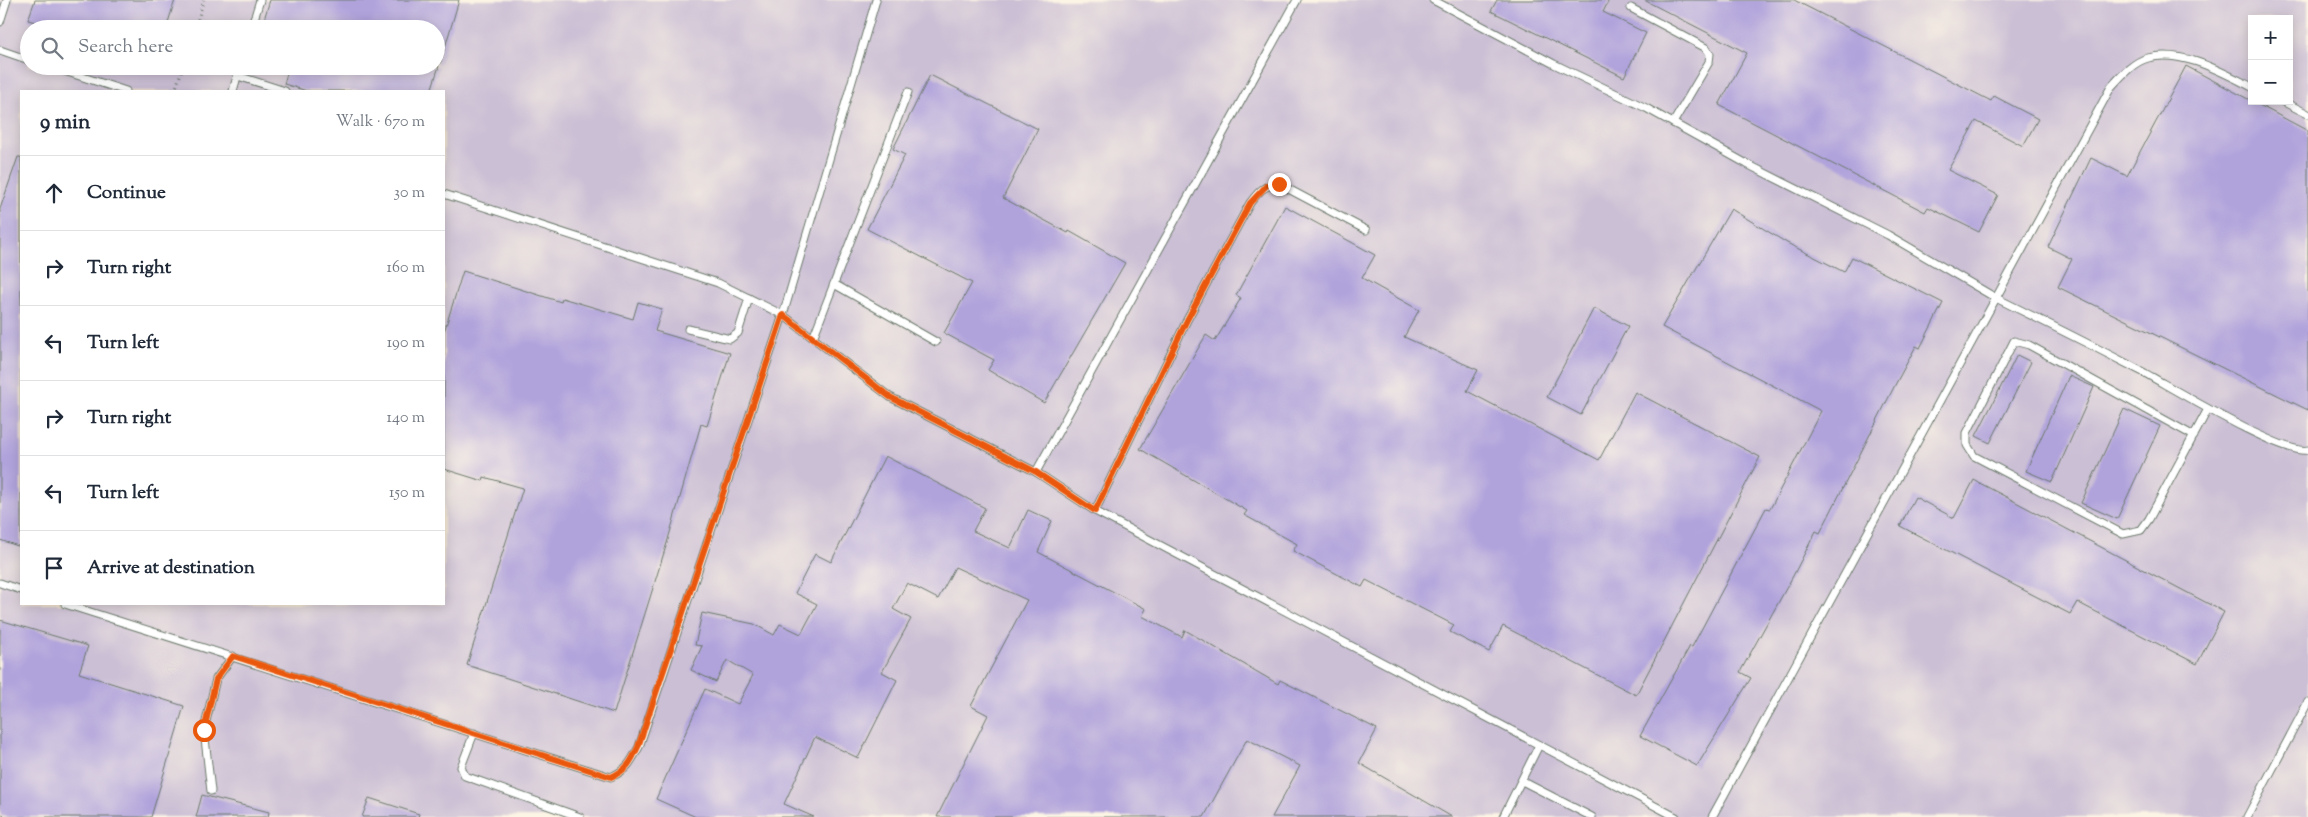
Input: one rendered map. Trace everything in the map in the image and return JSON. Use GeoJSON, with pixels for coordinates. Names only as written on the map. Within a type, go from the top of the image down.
{"type":"FeatureCollection","features":[{"type":"Feature","properties":{"kind":"lane"},"geometry":{"type":"LineString","coordinates":[[0,22],[8,0]]}},
{"type":"Feature","properties":{"kind":"lane"},"geometry":{"type":"LineString","coordinates":[[254,20],[260,0]]}},
{"type":"Feature","properties":{"kind":"lane"},"geometry":{"type":"LineString","coordinates":[[68,605],[611,777],[621,773],[629,766],[638,747],[783,315],[876,0]]}},
{"type":"Feature","properties":{"kind":"lane"},"geometry":{"type":"LineString","coordinates":[[1036,472],[1297,0]]}},
{"type":"Feature","properties":{"kind":"lane"},"geometry":{"type":"LineString","coordinates":[[1433,0],[1673,123],[1747,164],[1888,235],[1996,298],[2142,372],[2208,409],[2291,448],[2302,451],[2308,450]]}},
{"type":"Feature","properties":{"kind":"lane"},"geometry":{"type":"LineString","coordinates":[[1631,8],[1706,48],[1710,54],[1709,62],[1673,123]]}},
{"type":"Feature","properties":{"kind":"lane"},"geometry":{"type":"LineString","coordinates":[[0,50],[20,57]]}},
{"type":"Feature","properties":{"kind":"lane"},"geometry":{"type":"LineString","coordinates":[[1712,817],[2111,87],[2127,70],[2146,59],[2164,56],[2187,60],[2219,71],[2248,85]]}},
{"type":"Feature","properties":{"kind":"lane"},"geometry":{"type":"LineString","coordinates":[[77,75],[123,90]]}},
{"type":"Feature","properties":{"kind":"lane"},"geometry":{"type":"LineString","coordinates":[[233,90],[238,76],[282,90]]}},
{"type":"Feature","properties":{"kind":"lane"},"geometry":{"type":"LineString","coordinates":[[813,338],[908,92]]}},
{"type":"Feature","properties":{"kind":"lane"},"geometry":{"type":"LineString","coordinates":[[2290,105],[2308,114]]}},
{"type":"Feature","properties":{"kind":"lane"},"geometry":{"type":"LineString","coordinates":[[1095,511],[1187,320],[1250,203],[1258,193],[1267,185],[1279,184],[1366,230]]}},
{"type":"Feature","properties":{"kind":"lane"},"geometry":{"type":"LineString","coordinates":[[445,194],[718,283],[783,315],[890,397],[1036,472],[1095,511],[1676,817]]}},
{"type":"Feature","properties":{"kind":"lane"},"geometry":{"type":"LineString","coordinates":[[834,284],[936,342]]}},
{"type":"Feature","properties":{"kind":"lane"},"geometry":{"type":"LineString","coordinates":[[688,329],[730,339],[735,337],[749,298]]}},
{"type":"Feature","properties":{"kind":"lane"},"geometry":{"type":"LineString","coordinates":[[2194,436],[2029,345],[2014,341],[1967,432],[1967,445],[1974,456],[2123,534],[2141,530],[2149,519],[2194,436],[2208,409]]}},
{"type":"Feature","properties":{"kind":"lane"},"geometry":{"type":"LineString","coordinates":[[0,583],[20,590]]}},
{"type":"Feature","properties":{"kind":"lane"},"geometry":{"type":"LineString","coordinates":[[210,791],[204,730],[216,679],[233,656]]}},
{"type":"Feature","properties":{"kind":"lane"},"geometry":{"type":"LineString","coordinates":[[2247,817],[2308,702]]}},
{"type":"Feature","properties":{"kind":"lane"},"geometry":{"type":"LineString","coordinates":[[474,733],[462,767],[465,776],[580,817]]}},
{"type":"Feature","properties":{"kind":"lane"},"geometry":{"type":"LineString","coordinates":[[1503,817],[1539,745]]}},
{"type":"Feature","properties":{"kind":"lane"},"geometry":{"type":"LineString","coordinates":[[1522,781],[1592,817]]}},
{"type":"Feature","properties":{"kind":"path"},"geometry":{"type":"LineString","coordinates":[[198,20],[204,0]]}},
{"type":"Feature","properties":{"kind":"path"},"geometry":{"type":"LineString","coordinates":[[174,90],[180,75]]}},
{"type":"Feature","properties":{"kind":"shaded area"},"geometry":{"type":"Polygon","coordinates":[[[0,0],[2308,0],[2308,817],[0,817],[0,0]]]}},
{"type":"Feature","properties":{"kind":"building"},"geometry":{"type":"Polygon","coordinates":[[[35,0],[175,0],[169,20],[28,20],[35,0]]]}},
{"type":"Feature","properties":{"kind":"building"},"geometry":{"type":"Polygon","coordinates":[[[270,0],[459,0],[445,47],[445,20],[264,20],[270,0]]]}},
{"type":"Feature","properties":{"kind":"building"},"geometry":{"type":"Polygon","coordinates":[[[1497,0],[1609,0],[1603,12],[1646,33],[1624,77],[1491,11],[1497,0]]]}},
{"type":"Feature","properties":{"kind":"building"},"geometry":{"type":"Polygon","coordinates":[[[1644,0],[1794,0],[1991,101],[1994,96],[2038,119],[2023,146],[1976,121],[1948,170],[1998,195],[1979,232],[1928,207],[1925,212],[1719,105],[1747,53],[1644,0]]]}},
{"type":"Feature","properties":{"kind":"building"},"geometry":{"type":"Polygon","coordinates":[[[2186,66],[2248,99],[2248,105],[2259,105],[2308,131],[2308,410],[2058,287],[2072,259],[2048,247],[2091,158],[2127,176],[2186,66]]]}},
{"type":"Feature","properties":{"kind":"building"},"geometry":{"type":"Polygon","coordinates":[[[286,75],[436,75],[431,90],[304,90],[284,84],[286,75]]]}},
{"type":"Feature","properties":{"kind":"building"},"geometry":{"type":"Polygon","coordinates":[[[930,75],[1038,129],[1003,198],[1068,233],[1069,231],[1125,263],[1044,403],[988,370],[994,360],[944,333],[972,283],[867,229],[905,155],[893,149],[930,75]]]}},
{"type":"Feature","properties":{"kind":"building"},"geometry":{"type":"Polygon","coordinates":[[[18,157],[20,157],[20,547],[0,540],[0,209],[18,157]]]}},
{"type":"Feature","properties":{"kind":"building"},"geometry":{"type":"Polygon","coordinates":[[[1285,206],[1375,255],[1362,278],[1419,310],[1404,337],[1478,370],[1467,391],[1599,460],[1635,392],[1760,457],[1636,695],[1503,626],[1489,652],[1450,632],[1454,625],[1366,580],[1362,587],[1293,551],[1297,544],[1244,515],[1247,511],[1140,449],[1206,335],[1215,341],[1241,298],[1236,295],[1285,206]]]}},
{"type":"Feature","properties":{"kind":"building"},"geometry":{"type":"Polygon","coordinates":[[[1731,209],[1787,243],[1844,272],[1852,257],[1943,303],[1920,348],[1916,346],[1894,387],[1820,533],[1816,531],[1740,672],[1751,678],[1697,766],[1640,736],[1690,646],[1692,647],[1766,508],[1770,509],[1821,411],[1662,327],[1731,209]]]}},
{"type":"Feature","properties":{"kind":"building"},"geometry":{"type":"Polygon","coordinates":[[[463,271],[561,302],[562,298],[633,319],[638,302],[662,309],[655,331],[730,353],[707,426],[701,424],[667,543],[614,713],[467,665],[523,488],[484,477],[483,481],[445,469],[445,329],[463,271]]]}},
{"type":"Feature","properties":{"kind":"building"},"geometry":{"type":"Polygon","coordinates":[[[1594,308],[1628,326],[1581,415],[1547,397],[1594,308]]]}},
{"type":"Feature","properties":{"kind":"building"},"geometry":{"type":"Polygon","coordinates":[[[2017,355],[2031,362],[1990,443],[1976,436],[2017,355]]]}},
{"type":"Feature","properties":{"kind":"building"},"geometry":{"type":"Polygon","coordinates":[[[2069,376],[2094,387],[2052,482],[2026,471],[2069,376]]]}},
{"type":"Feature","properties":{"kind":"building"},"geometry":{"type":"Polygon","coordinates":[[[2124,409],[2160,426],[2117,519],[2081,503],[2124,409]]]}},
{"type":"Feature","properties":{"kind":"building"},"geometry":{"type":"Polygon","coordinates":[[[885,456],[985,508],[973,531],[1010,548],[1028,510],[1052,521],[1038,552],[1146,609],[1142,616],[1182,637],[1185,630],[1278,684],[1280,680],[1377,729],[1359,763],[1452,817],[1272,817],[1300,766],[1247,739],[1204,817],[937,817],[988,715],[971,706],[1027,600],[955,567],[938,599],[907,583],[893,609],[911,619],[882,672],[897,680],[858,758],[815,737],[784,804],[814,817],[696,817],[656,799],[705,689],[738,704],[753,675],[727,660],[716,682],[691,670],[702,646],[695,645],[702,613],[754,624],[774,635],[780,624],[801,634],[817,604],[795,593],[815,554],[831,562],[885,456]]]}},
{"type":"Feature","properties":{"kind":"building"},"geometry":{"type":"Polygon","coordinates":[[[1974,480],[2224,612],[2197,664],[2077,602],[2070,614],[1900,526],[1915,497],[1954,518],[1974,480]]]}},
{"type":"Feature","properties":{"kind":"building"},"geometry":{"type":"Polygon","coordinates":[[[0,620],[88,646],[79,673],[184,706],[151,817],[7,817],[0,814],[0,620]]]}},
{"type":"Feature","properties":{"kind":"building"},"geometry":{"type":"Polygon","coordinates":[[[202,795],[269,812],[268,817],[196,817],[202,795]]]}},
{"type":"Feature","properties":{"kind":"building"},"geometry":{"type":"Polygon","coordinates":[[[369,798],[419,814],[418,817],[362,817],[369,798]]]}},
{"type":"Feature","properties":{"kind":"route"},"geometry":{"type":"LineString","coordinates":[[204,730],[216,679],[233,656],[611,777],[621,773],[629,766],[638,747],[783,315],[890,397],[1036,472],[1095,511],[1187,320],[1250,203],[1267,185],[1279,184]]}}]}
